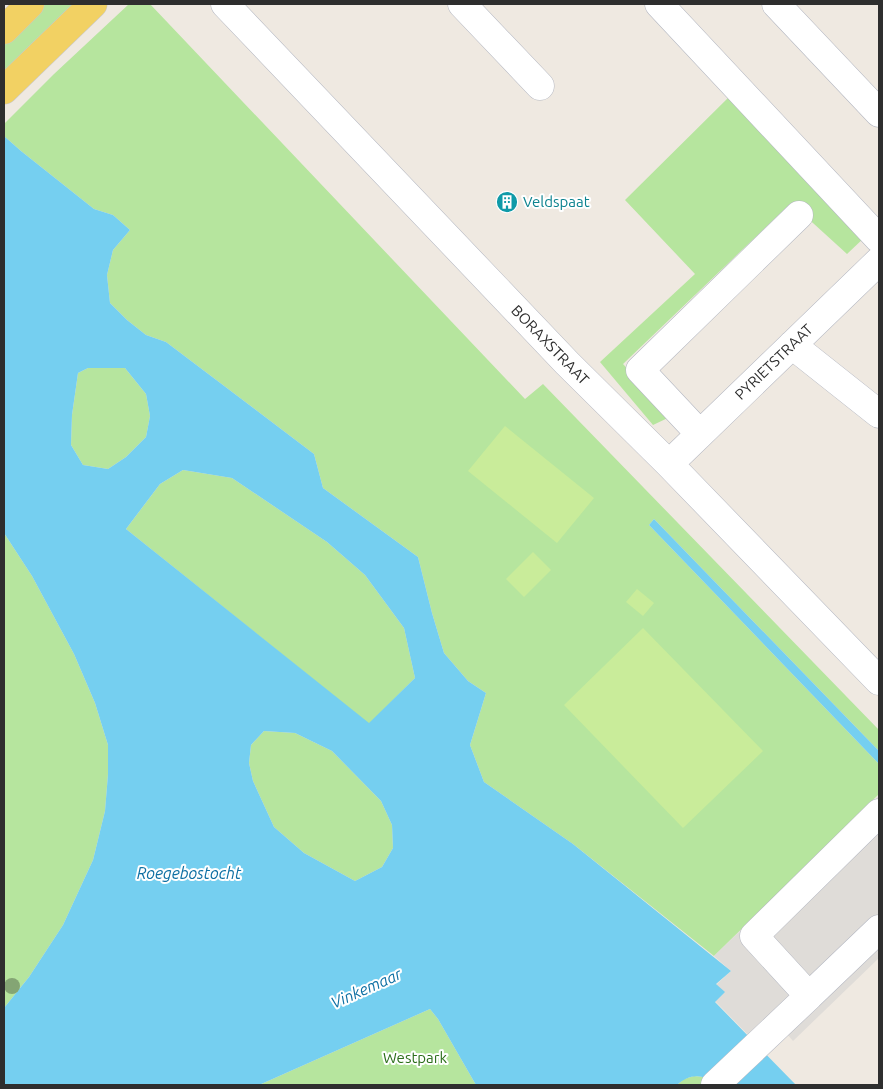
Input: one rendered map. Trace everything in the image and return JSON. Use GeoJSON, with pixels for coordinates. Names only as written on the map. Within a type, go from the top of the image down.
{"type":"FeatureCollection","features":[{"type":"Feature","properties":{"kind":"main road"},"geometry":{"type":"LineString","coordinates":[[4,30],[30,4]]}},
{"type":"Feature","properties":{"kind":"main road"},"geometry":{"type":"LineString","coordinates":[[4,90],[93,4]]}},
{"type":"Feature","properties":{"kind":"street","name":"BORAXSTRAAT"},"geometry":{"type":"LineString","coordinates":[[225,4],[560,356],[669,464],[879,681]]}},
{"type":"Feature","properties":{"kind":"street"},"geometry":{"type":"LineString","coordinates":[[462,4],[540,86]]}},
{"type":"Feature","properties":{"kind":"street"},"geometry":{"type":"LineString","coordinates":[[658,4],[879,239]]}},
{"type":"Feature","properties":{"kind":"street"},"geometry":{"type":"LineString","coordinates":[[776,4],[879,112]]}},
{"type":"Feature","properties":{"kind":"street"},"geometry":{"type":"LineString","coordinates":[[700,434],[640,370],[799,215]]}},
{"type":"Feature","properties":{"kind":"street","name":"PYRIETSTRAAT"},"geometry":{"type":"LineString","coordinates":[[669,464],[879,261]]}},
{"type":"Feature","properties":{"kind":"street"},"geometry":{"type":"LineString","coordinates":[[792,345],[879,414]]}},
{"type":"Feature","properties":{"kind":"street"},"geometry":{"type":"LineString","coordinates":[[809,996],[754,936],[873,813]]}},
{"type":"Feature","properties":{"kind":"street"},"geometry":{"type":"LineString","coordinates":[[715,1085],[879,930]]}},
{"type":"Feature","properties":{"kind":"green space"},"geometry":{"type":"Polygon","coordinates":[[[39,4],[84,4],[4,81],[4,38],[39,4]]]}},
{"type":"Feature","properties":{"kind":"green space"},"geometry":{"type":"Polygon","coordinates":[[[129,4],[150,4],[525,399],[543,384],[879,730],[879,751],[654,519],[649,525],[879,764],[879,794],[714,956],[573,844],[484,782],[470,745],[486,693],[468,681],[444,653],[418,557],[323,488],[314,454],[166,342],[146,335],[110,303],[107,275],[113,250],[130,230],[113,215],[94,209],[4,136],[4,124],[129,4]]]}},
{"type":"Feature","properties":{"kind":"green space"},"geometry":{"type":"Polygon","coordinates":[[[731,95],[866,236],[847,254],[791,203],[623,364],[672,416],[653,425],[600,362],[695,274],[625,200],[731,95]]]}},
{"type":"Feature","properties":{"kind":"green space"},"geometry":{"type":"Polygon","coordinates":[[[88,368],[125,368],[146,394],[150,416],[146,437],[126,457],[108,469],[83,465],[71,445],[72,415],[78,373],[88,368]]]}},
{"type":"Feature","properties":{"kind":"green space"},"geometry":{"type":"Polygon","coordinates":[[[505,426],[594,498],[557,543],[468,471],[505,426]]]}},
{"type":"Feature","properties":{"kind":"green space"},"geometry":{"type":"Polygon","coordinates":[[[183,470],[232,478],[327,542],[365,575],[404,628],[415,678],[369,724],[126,529],[160,484],[183,470]]]}},
{"type":"Feature","properties":{"kind":"green space"},"geometry":{"type":"Polygon","coordinates":[[[4,533],[32,576],[74,654],[95,703],[108,745],[108,774],[105,811],[93,860],[63,925],[29,977],[4,1008],[4,533]]]}},
{"type":"Feature","properties":{"kind":"green space"},"geometry":{"type":"Polygon","coordinates":[[[533,552],[551,570],[524,597],[506,579],[533,552]]]}},
{"type":"Feature","properties":{"kind":"green space"},"geometry":{"type":"Polygon","coordinates":[[[637,589],[654,603],[643,616],[626,602],[637,589]]]}},
{"type":"Feature","properties":{"kind":"green space"},"geometry":{"type":"Polygon","coordinates":[[[643,628],[763,751],[683,828],[564,705],[643,628]]]}},
{"type":"Feature","properties":{"kind":"green space"},"geometry":{"type":"Polygon","coordinates":[[[264,731],[295,733],[332,751],[381,801],[392,825],[393,848],[382,867],[355,881],[304,853],[274,827],[253,781],[249,763],[251,745],[264,731]]]}},
{"type":"Feature","properties":{"kind":"green space","name":"Westpark"},"geometry":{"type":"Polygon","coordinates":[[[430,1009],[438,1019],[476,1085],[259,1085],[430,1009]]]}},
{"type":"Feature","properties":{"kind":"green space"},"geometry":{"type":"Polygon","coordinates":[[[694,1076],[704,1077],[712,1081],[709,1085],[677,1085],[684,1079],[694,1076]]]}},
{"type":"Feature","properties":{"kind":"shaded area"},"geometry":{"type":"Polygon","coordinates":[[[879,796],[879,958],[793,1041],[782,1028],[761,1048],[715,1001],[716,985],[731,971],[714,956],[879,796]]]}},
{"type":"Feature","properties":{"kind":"water","name":"Roegebostocht"},"geometry":{"type":"Polygon","coordinates":[[[4,136],[94,209],[113,215],[130,230],[113,250],[107,275],[110,303],[146,335],[166,342],[314,454],[323,488],[418,557],[444,653],[468,681],[486,693],[470,745],[484,782],[573,844],[731,971],[716,984],[725,992],[715,1002],[796,1085],[716,1085],[706,1078],[696,1076],[686,1079],[677,1085],[476,1085],[438,1019],[430,1009],[259,1085],[4,1085],[4,1008],[29,977],[63,925],[93,860],[105,811],[108,745],[95,703],[74,654],[32,576],[4,533],[4,136]],[[88,368],[78,373],[72,415],[71,445],[83,465],[108,469],[126,457],[146,437],[150,416],[146,394],[125,368],[88,368]],[[183,470],[160,484],[126,529],[369,723],[415,678],[404,628],[365,575],[327,542],[232,478],[183,470]],[[264,731],[251,745],[249,763],[253,781],[274,827],[304,853],[355,881],[382,867],[393,848],[392,825],[381,801],[332,751],[295,733],[264,731]]]}},
{"type":"Feature","properties":{"kind":"water"},"geometry":{"type":"Polygon","coordinates":[[[654,519],[879,751],[879,764],[649,525],[654,519]]]}},
{"type":"Feature","properties":{"kind":"place","name":"Veldspaat"},"geometry":{"type":"Point","coordinates":[507,202]}},
{"type":"Feature","properties":{"kind":"water label","name":"Vinkemaar"},"geometry":{"type":"Point","coordinates":[366,988]}}]}
